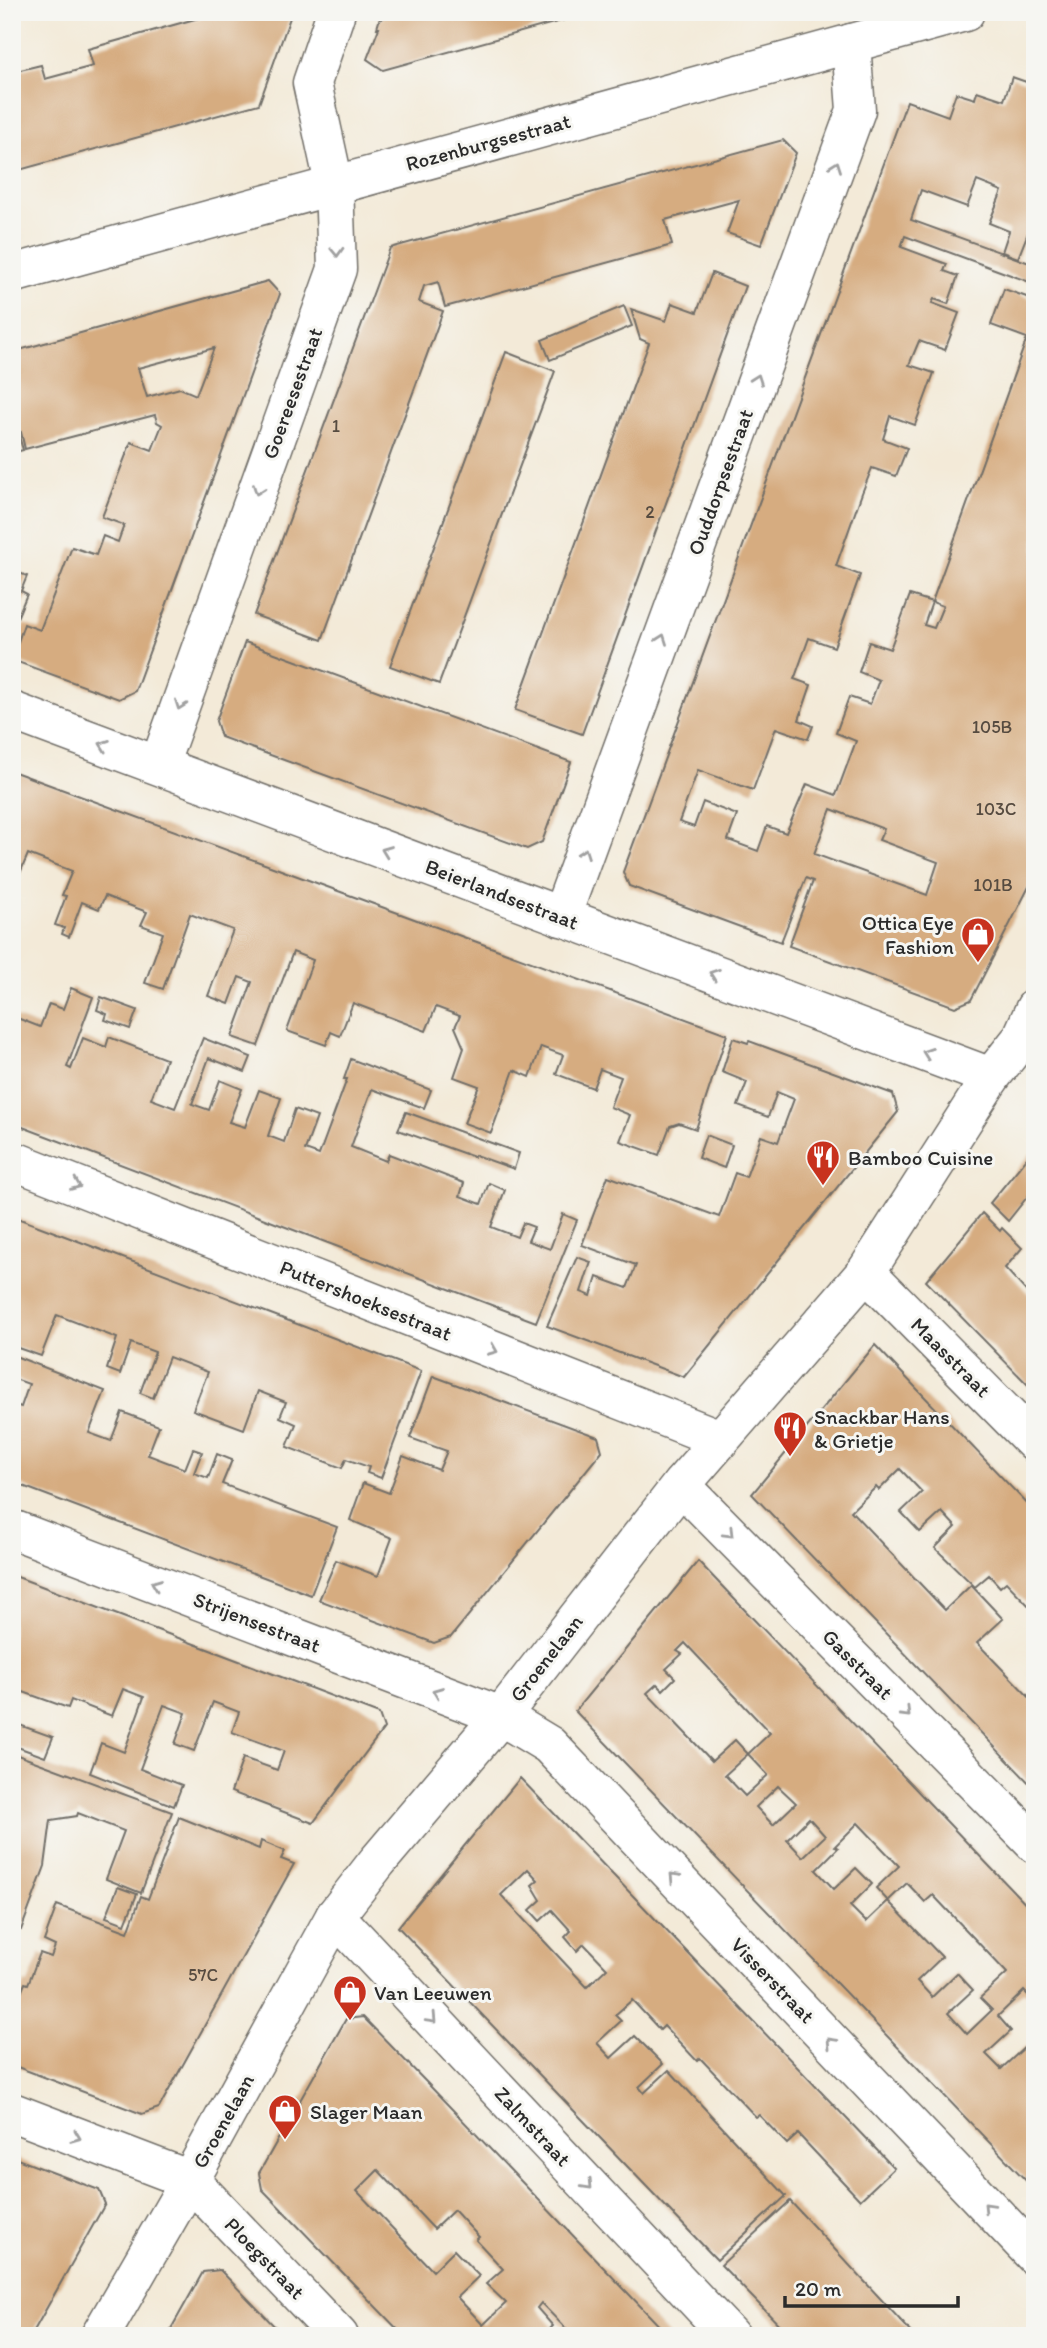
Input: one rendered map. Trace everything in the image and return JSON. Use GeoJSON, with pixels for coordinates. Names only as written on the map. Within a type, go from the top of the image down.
{"type":"FeatureCollection","features":[{"type":"Feature","properties":{"kind":"street","name":"Goereesestraat"},"geometry":{"type":"LineString","coordinates":[[159,765],[337,269],[334,184],[312,83],[336,12]]}},
{"type":"Feature","properties":{"kind":"street","name":"Rozenburgsestraat"},"geometry":{"type":"LineString","coordinates":[[12,274],[965,12]]}},
{"type":"Feature","properties":{"kind":"street","name":"Ouddorpsestraat"},"geometry":{"type":"LineString","coordinates":[[561,917],[856,110],[851,43]]}},
{"type":"Feature","properties":{"kind":"street","name":"Beierlandsestraat"},"geometry":{"type":"LineString","coordinates":[[12,711],[991,1077]]}},
{"type":"Feature","properties":{"kind":"street","name":"Groenelaan"},"geometry":{"type":"LineString","coordinates":[[100,2336],[190,2180],[335,1916],[377,1862],[501,1716],[681,1485],[866,1272],[991,1077],[1030,1034]]}},
{"type":"Feature","properties":{"kind":"street","name":"Puttershoeksestraat"},"geometry":{"type":"LineString","coordinates":[[12,1160],[720,1439]]}},
{"type":"Feature","properties":{"kind":"street","name":"Maasstraat"},"geometry":{"type":"LineString","coordinates":[[866,1272],[1035,1443]]}},
{"type":"Feature","properties":{"kind":"street","name":"Gasstraat"},"geometry":{"type":"LineString","coordinates":[[681,1485],[1035,1844]]}},
{"type":"Feature","properties":{"kind":"street","name":"Strijensestraat"},"geometry":{"type":"LineString","coordinates":[[12,1529],[501,1716]]}},
{"type":"Feature","properties":{"kind":"street","name":"Visserstraat"},"geometry":{"type":"LineString","coordinates":[[501,1716],[549,1745],[1035,2256]]}},
{"type":"Feature","properties":{"kind":"street","name":"Zalmstraat"},"geometry":{"type":"LineString","coordinates":[[335,1916],[730,2336]]}},
{"type":"Feature","properties":{"kind":"street"},"geometry":{"type":"LineString","coordinates":[[12,2112],[190,2180]]}},
{"type":"Feature","properties":{"kind":"street","name":"Ploegstraat"},"geometry":{"type":"LineString","coordinates":[[190,2180],[340,2336]]}},
{"type":"Feature","properties":{"kind":"building"},"geometry":{"type":"Polygon","coordinates":[[[208,12],[292,12],[259,104],[12,172],[12,72],[41,65],[45,79],[93,66],[88,49],[202,17],[208,12]]]}},
{"type":"Feature","properties":{"kind":"building"},"geometry":{"type":"Polygon","coordinates":[[[385,12],[590,13],[383,70],[367,59],[380,18],[382,19],[385,12]]]}},
{"type":"Feature","properties":{"kind":"building"},"geometry":{"type":"Polygon","coordinates":[[[1012,77],[1035,85],[1035,215],[1018,258],[1002,252],[1009,231],[989,223],[1002,191],[977,181],[967,207],[921,190],[911,220],[1035,265],[1035,284],[905,236],[901,247],[947,264],[944,271],[958,276],[948,304],[934,299],[932,303],[959,313],[945,350],[919,341],[909,365],[934,373],[915,425],[890,416],[883,439],[907,448],[896,476],[872,468],[862,493],[836,566],[860,575],[834,647],[809,638],[794,679],[811,685],[799,720],[813,726],[808,739],[776,728],[753,790],[698,770],[679,822],[694,827],[703,802],[737,815],[728,840],[758,851],[767,826],[786,833],[807,784],[836,795],[856,741],[836,733],[849,697],[870,704],[879,680],[859,672],[869,642],[890,649],[910,595],[932,602],[1027,338],[991,325],[1004,289],[1035,300],[1035,875],[971,1000],[955,1007],[789,946],[813,881],[806,878],[781,942],[629,886],[623,872],[907,101],[948,116],[956,93],[975,99],[977,91],[1004,100],[1012,77]],[[932,602],[924,625],[934,628],[943,606],[932,602]],[[831,809],[814,854],[927,895],[938,862],[879,840],[884,829],[831,809]]]}},
{"type":"Feature","properties":{"kind":"building"},"geometry":{"type":"Polygon","coordinates":[[[783,140],[796,153],[761,245],[727,233],[739,200],[665,220],[672,245],[445,307],[438,282],[424,286],[419,302],[443,311],[322,640],[254,615],[390,248],[783,140]]]}},
{"type":"Feature","properties":{"kind":"building"},"geometry":{"type":"Polygon","coordinates":[[[712,273],[745,286],[582,734],[515,710],[649,343],[640,339],[631,309],[666,321],[672,303],[697,312],[712,273]]]}},
{"type":"Feature","properties":{"kind":"building"},"geometry":{"type":"Polygon","coordinates":[[[268,281],[280,294],[135,691],[119,699],[12,660],[24,624],[40,630],[72,547],[96,555],[103,536],[118,542],[124,525],[102,517],[131,442],[152,450],[162,425],[157,422],[155,415],[25,449],[21,432],[18,433],[23,450],[12,453],[12,352],[268,281]],[[214,348],[138,368],[147,397],[180,388],[196,395],[214,348]]]}},
{"type":"Feature","properties":{"kind":"building"},"geometry":{"type":"Polygon","coordinates":[[[624,306],[632,326],[550,360],[542,340],[624,306]]]}},
{"type":"Feature","properties":{"kind":"building"},"geometry":{"type":"Polygon","coordinates":[[[506,352],[555,371],[439,684],[390,666],[506,352]]]}},
{"type":"Feature","properties":{"kind":"building"},"geometry":{"type":"Polygon","coordinates":[[[12,570],[27,576],[21,591],[27,594],[12,630],[12,570]]]}},
{"type":"Feature","properties":{"kind":"building"},"geometry":{"type":"Polygon","coordinates":[[[245,642],[571,762],[542,842],[527,849],[221,737],[216,721],[245,642]]]}},
{"type":"Feature","properties":{"kind":"building"},"geometry":{"type":"Polygon","coordinates":[[[12,771],[727,1034],[696,1129],[679,1123],[670,1126],[659,1155],[620,1141],[630,1115],[610,1107],[621,1077],[600,1069],[593,1088],[556,1074],[563,1055],[541,1047],[530,1077],[514,1070],[491,1133],[464,1123],[479,1086],[454,1077],[464,1048],[455,1027],[460,1016],[436,1007],[426,1031],[353,1003],[340,1036],[331,1032],[326,1045],[287,1031],[313,960],[293,952],[258,1046],[232,1037],[252,982],[239,977],[229,1004],[208,996],[233,930],[190,914],[163,989],[145,983],[163,933],[141,925],[147,912],[105,896],[99,909],[82,902],[69,937],[62,934],[64,928],[55,925],[66,896],[62,895],[72,871],[28,854],[18,878],[12,876],[12,771]]]}},
{"type":"Feature","properties":{"kind":"building"},"geometry":{"type":"Polygon","coordinates":[[[71,988],[93,997],[67,1067],[71,1069],[83,1038],[106,1047],[109,1037],[166,1059],[151,1099],[175,1108],[203,1038],[251,1057],[245,1072],[209,1058],[192,1104],[209,1110],[220,1080],[242,1089],[229,1122],[245,1127],[259,1090],[281,1098],[268,1136],[284,1142],[295,1109],[317,1117],[305,1150],[319,1155],[347,1079],[344,1079],[351,1059],[431,1090],[424,1108],[372,1089],[351,1147],[386,1161],[389,1154],[464,1183],[460,1196],[481,1204],[489,1183],[505,1190],[491,1227],[517,1237],[523,1223],[534,1227],[528,1241],[550,1249],[563,1214],[577,1220],[536,1322],[12,1123],[12,1016],[40,1027],[49,1004],[63,1009],[71,988]]]}},
{"type":"Feature","properties":{"kind":"building"},"geometry":{"type":"Polygon","coordinates":[[[101,997],[137,1010],[130,1029],[105,1020],[107,1014],[97,1010],[101,997]]]}},
{"type":"Feature","properties":{"kind":"building"},"geometry":{"type":"Polygon","coordinates":[[[733,1038],[748,1043],[749,1041],[893,1094],[898,1112],[684,1377],[547,1326],[577,1257],[591,1262],[581,1292],[591,1296],[597,1277],[627,1288],[636,1265],[582,1245],[608,1176],[719,1217],[735,1173],[746,1177],[761,1136],[778,1142],[794,1099],[777,1092],[768,1117],[738,1106],[747,1082],[722,1072],[733,1038]]]}},
{"type":"Feature","properties":{"kind":"building"},"geometry":{"type":"Polygon","coordinates":[[[406,1112],[519,1153],[514,1169],[398,1130],[406,1112]]]}},
{"type":"Feature","properties":{"kind":"building"},"geometry":{"type":"Polygon","coordinates":[[[706,1135],[732,1145],[724,1168],[698,1158],[706,1135]]]}},
{"type":"Feature","properties":{"kind":"building"},"geometry":{"type":"Polygon","coordinates":[[[1035,1148],[1035,1204],[1028,1196],[1008,1221],[990,1203],[1035,1148]]]}},
{"type":"Feature","properties":{"kind":"building"},"geometry":{"type":"Polygon","coordinates":[[[982,1213],[1022,1248],[1005,1268],[1035,1301],[1035,1392],[926,1281],[982,1213]]]}},
{"type":"Feature","properties":{"kind":"building"},"geometry":{"type":"Polygon","coordinates":[[[12,1216],[421,1371],[381,1478],[367,1473],[369,1467],[346,1459],[342,1468],[287,1447],[296,1424],[280,1417],[286,1402],[258,1391],[244,1429],[193,1410],[208,1372],[169,1357],[153,1398],[140,1393],[155,1352],[131,1343],[120,1374],[107,1369],[117,1338],[57,1315],[41,1356],[12,1346],[12,1216]]]}},
{"type":"Feature","properties":{"kind":"building"},"geometry":{"type":"Polygon","coordinates":[[[875,1345],[1035,1512],[1035,1612],[1006,1582],[1000,1587],[989,1575],[975,1587],[935,1548],[956,1527],[942,1512],[920,1532],[901,1512],[922,1492],[900,1469],[879,1490],[876,1487],[851,1511],[945,1610],[971,1585],[1003,1619],[977,1643],[1035,1703],[1035,1789],[752,1494],[875,1345]]]}},
{"type":"Feature","properties":{"kind":"building"},"geometry":{"type":"Polygon","coordinates":[[[15,1356],[105,1391],[89,1433],[111,1441],[122,1412],[159,1426],[148,1455],[185,1469],[193,1449],[202,1452],[194,1473],[208,1478],[217,1454],[232,1460],[222,1484],[337,1527],[311,1595],[12,1482],[12,1404],[21,1407],[29,1384],[12,1378],[15,1356]]]}},
{"type":"Feature","properties":{"kind":"building"},"geometry":{"type":"Polygon","coordinates":[[[433,1376],[598,1437],[602,1451],[451,1637],[434,1643],[319,1600],[336,1560],[378,1576],[392,1538],[350,1520],[363,1483],[389,1493],[403,1456],[439,1470],[447,1451],[410,1438],[433,1376]]]}},
{"type":"Feature","properties":{"kind":"building"},"geometry":{"type":"Polygon","coordinates":[[[698,1561],[1035,1914],[1035,2002],[1024,1991],[998,2016],[1011,2031],[986,2054],[1001,2069],[1026,2046],[1035,2055],[1035,2066],[1028,2072],[1035,2080],[1035,2100],[1032,2103],[1035,2105],[1035,2190],[575,1711],[698,1561]],[[685,1643],[677,1651],[682,1654],[666,1669],[675,1678],[663,1690],[657,1684],[647,1693],[712,1761],[735,1740],[748,1754],[770,1733],[685,1643]],[[748,1754],[725,1775],[745,1796],[768,1775],[748,1754]],[[778,1786],[756,1807],[773,1825],[796,1803],[778,1786]],[[809,1818],[787,1840],[803,1857],[825,1836],[809,1818]],[[858,1823],[816,1870],[834,1889],[856,1868],[872,1884],[850,1906],[866,1922],[888,1901],[876,1888],[899,1866],[858,1823]],[[907,1883],[888,1901],[942,1957],[917,1981],[932,1997],[957,1973],[973,1990],[948,2013],[967,2034],[992,2010],[980,1998],[1007,1973],[933,1895],[925,1902],[907,1883]]]}},
{"type":"Feature","properties":{"kind":"building"},"geometry":{"type":"Polygon","coordinates":[[[12,1575],[379,1714],[384,1728],[313,1823],[231,1792],[243,1758],[277,1770],[284,1751],[232,1732],[239,1712],[213,1702],[194,1751],[175,1744],[186,1713],[164,1705],[140,1769],[182,1785],[174,1806],[90,1773],[101,1743],[124,1752],[144,1697],[123,1689],[112,1716],[71,1700],[68,1708],[12,1688],[12,1575]]]}},
{"type":"Feature","properties":{"kind":"building"},"geometry":{"type":"Polygon","coordinates":[[[14,1723],[53,1737],[45,1757],[12,1745],[14,1723]]]}},
{"type":"Feature","properties":{"kind":"building"},"geometry":{"type":"Polygon","coordinates":[[[12,1753],[172,1812],[141,1893],[106,1879],[124,1831],[78,1813],[77,1816],[51,1820],[45,1866],[21,1930],[12,1927],[12,1753]]]}},
{"type":"Feature","properties":{"kind":"building"},"geometry":{"type":"Polygon","coordinates":[[[520,1778],[894,2168],[860,2200],[798,2134],[787,2144],[759,2115],[756,2117],[700,2058],[697,2061],[664,2026],[660,2030],[632,2000],[615,2015],[621,2021],[597,2043],[611,2058],[635,2036],[663,2064],[639,2087],[644,2093],[669,2070],[786,2196],[717,2260],[398,1927],[520,1778]],[[528,1869],[501,1895],[587,1987],[607,1968],[584,1944],[577,1951],[565,1937],[571,1931],[552,1910],[540,1921],[530,1910],[541,1900],[532,1885],[538,1880],[528,1869]]]}},
{"type":"Feature","properties":{"kind":"building"},"geometry":{"type":"Polygon","coordinates":[[[179,1817],[259,1849],[261,1841],[285,1851],[281,1859],[294,1864],[159,2108],[142,2114],[12,2065],[12,2015],[40,1953],[51,1957],[55,1946],[44,1941],[57,1905],[128,1932],[141,1896],[148,1899],[179,1817]]]}},
{"type":"Feature","properties":{"kind":"building"},"geometry":{"type":"Polygon","coordinates":[[[118,1887],[137,1894],[125,1924],[106,1917],[118,1887]]]}},
{"type":"Feature","properties":{"kind":"building"},"geometry":{"type":"Polygon","coordinates":[[[363,2017],[669,2336],[573,2336],[541,2303],[537,2308],[553,2326],[543,2336],[404,2336],[262,2189],[259,2173],[346,2019],[363,2017]],[[378,2170],[357,2191],[433,2271],[454,2250],[479,2276],[457,2297],[483,2325],[506,2303],[486,2284],[503,2269],[476,2240],[479,2237],[454,2210],[434,2229],[378,2170]]]}},
{"type":"Feature","properties":{"kind":"building"},"geometry":{"type":"Polygon","coordinates":[[[12,2157],[99,2190],[105,2204],[31,2336],[12,2336],[12,2157]]]}},
{"type":"Feature","properties":{"kind":"building"},"geometry":{"type":"Polygon","coordinates":[[[790,2201],[915,2336],[790,2336],[721,2265],[790,2201]]]}},
{"type":"Feature","properties":{"kind":"building"},"geometry":{"type":"Polygon","coordinates":[[[220,2270],[284,2336],[167,2336],[203,2272],[220,2270]]]}},
{"type":"Feature","properties":{"kind":"place","name":"Ottica Eye Fashion"},"geometry":{"type":"Point","coordinates":[978,964]}},
{"type":"Feature","properties":{"kind":"place","name":"Bamboo Cuisine"},"geometry":{"type":"Point","coordinates":[823,1187]}},
{"type":"Feature","properties":{"kind":"place","name":"Snackbar Hans & Grietje"},"geometry":{"type":"Point","coordinates":[790,1458]}},
{"type":"Feature","properties":{"kind":"place","name":"Van Leeuwen"},"geometry":{"type":"Point","coordinates":[350,2022]}},
{"type":"Feature","properties":{"kind":"place","name":"Slager Maan"},"geometry":{"type":"Point","coordinates":[285,2141]}}]}
